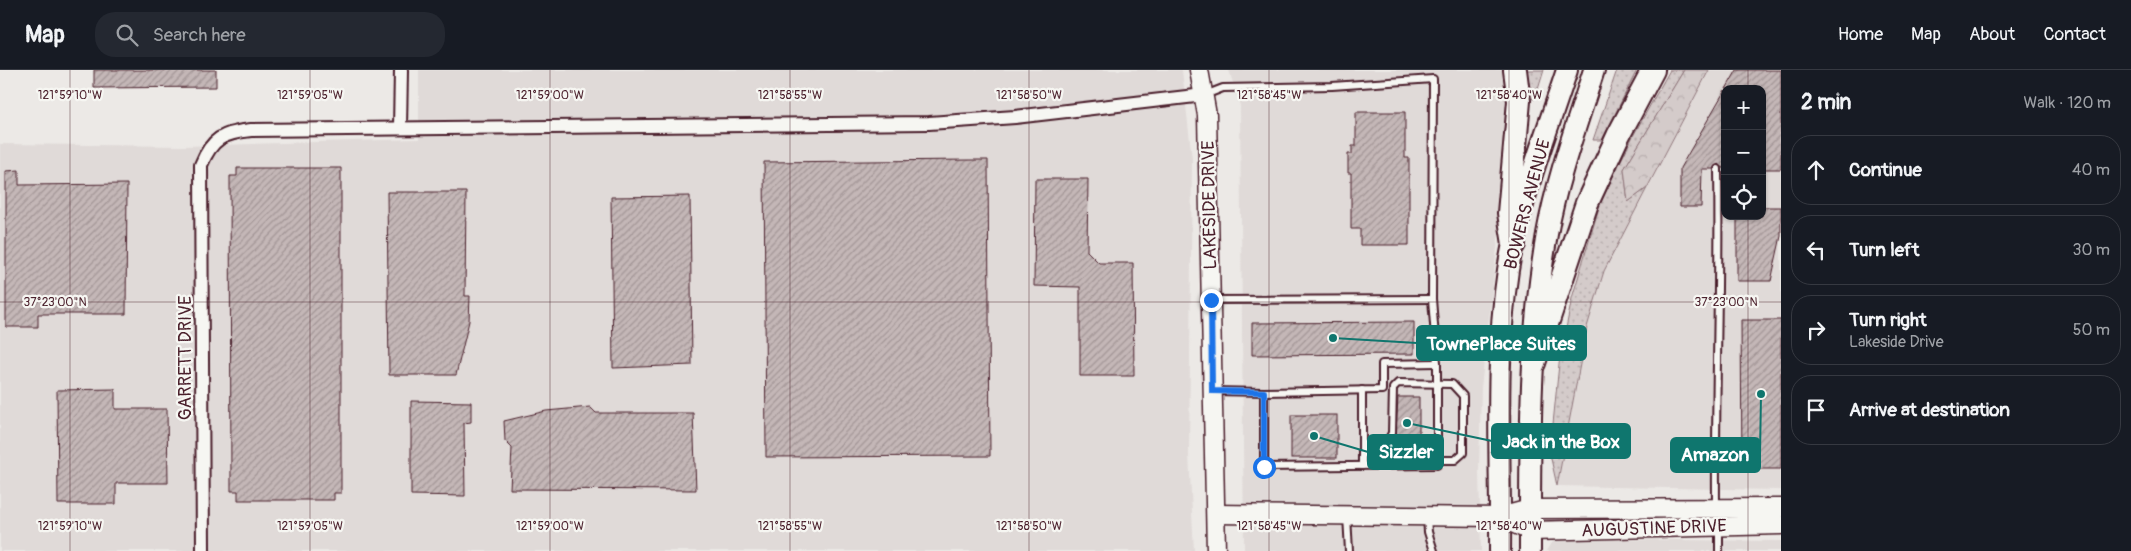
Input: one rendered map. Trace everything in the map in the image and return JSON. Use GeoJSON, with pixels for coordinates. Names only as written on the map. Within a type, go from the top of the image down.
{"type":"FeatureCollection","features":[{"type":"Feature","properties":{"kind":"highway"},"geometry":{"type":"LineString","coordinates":[[1514,244],[1509,213],[1519,102],[1515,70]]}},
{"type":"Feature","properties":{"kind":"highway"},"geometry":{"type":"LineString","coordinates":[[1534,362],[1586,203],[1618,136],[1653,70]]}},
{"type":"Feature","properties":{"kind":"main road","name":"BOWERS AVENUE"},"geometry":{"type":"LineString","coordinates":[[1500,551],[1500,359],[1508,270],[1537,161],[1567,70]]}},
{"type":"Feature","properties":{"kind":"main road","name":"BOWERS AVENUE"},"geometry":{"type":"LineString","coordinates":[[1530,551],[1534,362],[1547,234],[1563,166],[1594,70]]}},
{"type":"Feature","properties":{"kind":"street"},"geometry":{"type":"LineString","coordinates":[[401,70],[400,128],[939,123],[996,119],[1204,95]]}},
{"type":"Feature","properties":{"kind":"street","name":"LAKESIDE DRIVE"},"geometry":{"type":"LineString","coordinates":[[1199,70],[1207,116],[1216,551]]}},
{"type":"Feature","properties":{"kind":"street","name":"GARRETT DRIVE"},"geometry":{"type":"LineString","coordinates":[[203,551],[201,166],[213,143],[222,136],[236,132],[251,130],[400,128]]}},
{"type":"Feature","properties":{"kind":"street","name":"AUGUSTINE DRIVE"},"geometry":{"type":"LineString","coordinates":[[1216,514],[1500,516],[1530,509],[1781,508]]}},
{"type":"Feature","properties":{"kind":"street","name":"AUGUSTINE DRIVE"},"geometry":{"type":"LineString","coordinates":[[1500,516],[1530,531],[1781,525]]}},
{"type":"Feature","properties":{"kind":"lane"},"geometry":{"type":"LineString","coordinates":[[1204,95],[1223,88],[1332,86],[1433,79],[1432,299],[1437,363],[1437,465],[1264,467],[1264,392]]}},
{"type":"Feature","properties":{"kind":"lane"},"geometry":{"type":"LineString","coordinates":[[1716,508],[1715,396],[1719,275],[1718,169]]}},
{"type":"Feature","properties":{"kind":"lane"},"geometry":{"type":"LineString","coordinates":[[1211,300],[1432,299]]}},
{"type":"Feature","properties":{"kind":"lane"},"geometry":{"type":"LineString","coordinates":[[1212,391],[1382,390],[1382,364],[1437,363]]}},
{"type":"Feature","properties":{"kind":"lane"},"geometry":{"type":"LineString","coordinates":[[1382,450],[1392,434],[1393,388],[1398,384],[1452,384],[1463,396],[1463,453],[1455,460],[1437,460]]}},
{"type":"Feature","properties":{"kind":"lane"},"geometry":{"type":"LineString","coordinates":[[1362,390],[1362,466]]}},
{"type":"Feature","properties":{"kind":"lane"},"geometry":{"type":"LineString","coordinates":[[1347,514],[1349,551]]}},
{"type":"Feature","properties":{"kind":"lane"},"geometry":{"type":"LineString","coordinates":[[1427,515],[1428,532],[1434,551]]}},
{"type":"Feature","properties":{"kind":"lane"},"geometry":{"type":"LineString","coordinates":[[1719,526],[1719,551]]}},
{"type":"Feature","properties":{"kind":"shaded area"},"geometry":{"type":"Polygon","coordinates":[[[419,70],[1182,70],[1192,159],[1189,455],[1194,551],[0,551],[0,144],[184,146],[419,139],[419,70]]]}},
{"type":"Feature","properties":{"kind":"shaded area"},"geometry":{"type":"Polygon","coordinates":[[[1229,70],[1507,70],[1511,86],[1508,151],[1481,388],[1479,472],[1481,551],[1244,551],[1240,106],[1229,70]]]}},
{"type":"Feature","properties":{"kind":"shaded area"},"geometry":{"type":"Polygon","coordinates":[[[1709,70],[1781,70],[1781,490],[1557,486],[1587,327],[1604,271],[1709,70]]]}},
{"type":"Feature","properties":{"kind":"shaded area"},"geometry":{"type":"Polygon","coordinates":[[[1554,540],[1781,541],[1781,551],[1547,551],[1554,540]]]}},
{"type":"Feature","properties":{"kind":"green space"},"geometry":{"type":"Polygon","coordinates":[[[1521,70],[1544,70],[1535,99],[1524,98],[1521,70]]]}},
{"type":"Feature","properties":{"kind":"green space"},"geometry":{"type":"Polygon","coordinates":[[[1617,70],[1637,70],[1602,140],[1593,140],[1617,70]]]}},
{"type":"Feature","properties":{"kind":"green space"},"geometry":{"type":"Polygon","coordinates":[[[1670,70],[1684,70],[1624,169],[1628,202],[1647,188],[1604,271],[1587,327],[1557,486],[1550,454],[1559,364],[1572,298],[1601,201],[1633,136],[1670,70]]]}},
{"type":"Feature","properties":{"kind":"green space"},"geometry":{"type":"Polygon","coordinates":[[[1684,70],[1709,70],[1647,188],[1628,202],[1624,169],[1684,70]]]}},
{"type":"Feature","properties":{"kind":"building"},"geometry":{"type":"Polygon","coordinates":[[[94,70],[216,70],[216,87],[94,88],[94,70]]]}},
{"type":"Feature","properties":{"kind":"building"},"geometry":{"type":"Polygon","coordinates":[[[1737,70],[1781,70],[1781,169],[1766,169],[1766,85],[1728,85],[1737,70]]]}},
{"type":"Feature","properties":{"kind":"building"},"geometry":{"type":"Polygon","coordinates":[[[1721,97],[1721,166],[1718,164],[1713,169],[1702,169],[1701,207],[1680,207],[1680,168],[1721,97]]]}},
{"type":"Feature","properties":{"kind":"building"},"geometry":{"type":"Polygon","coordinates":[[[1356,112],[1405,112],[1405,158],[1409,158],[1409,245],[1360,245],[1360,229],[1351,229],[1351,173],[1348,173],[1348,154],[1352,154],[1352,146],[1356,146],[1356,112]]]}},
{"type":"Feature","properties":{"kind":"building"},"geometry":{"type":"Polygon","coordinates":[[[988,160],[990,456],[766,457],[764,162],[988,160]]]}},
{"type":"Feature","properties":{"kind":"building"},"geometry":{"type":"Polygon","coordinates":[[[237,168],[341,168],[341,493],[334,493],[334,500],[238,500],[238,491],[231,491],[230,176],[237,176],[237,168]]]}},
{"type":"Feature","properties":{"kind":"building"},"geometry":{"type":"Polygon","coordinates":[[[19,170],[19,185],[127,184],[126,314],[38,314],[38,327],[6,327],[6,171],[19,170]]]}},
{"type":"Feature","properties":{"kind":"building"},"geometry":{"type":"Polygon","coordinates":[[[1035,179],[1088,179],[1087,251],[1099,263],[1133,263],[1134,376],[1080,376],[1080,287],[1034,286],[1035,179]]]}},
{"type":"Feature","properties":{"kind":"building"},"geometry":{"type":"Polygon","coordinates":[[[387,192],[466,192],[465,296],[470,296],[469,321],[456,375],[389,375],[387,192]]]}},
{"type":"Feature","properties":{"kind":"building"},"geometry":{"type":"Polygon","coordinates":[[[690,196],[692,365],[613,368],[611,197],[690,196]]]}},
{"type":"Feature","properties":{"kind":"building"},"geometry":{"type":"Polygon","coordinates":[[[1766,207],[1781,207],[1781,236],[1771,281],[1737,281],[1737,220],[1766,220],[1766,207]]]}},
{"type":"Feature","properties":{"kind":"building"},"geometry":{"type":"Polygon","coordinates":[[[1741,320],[1781,320],[1781,469],[1742,469],[1741,320]]]}},
{"type":"Feature","properties":{"kind":"building"},"geometry":{"type":"Polygon","coordinates":[[[1414,322],[1414,354],[1252,355],[1252,323],[1414,322]]]}},
{"type":"Feature","properties":{"kind":"building"},"geometry":{"type":"Polygon","coordinates":[[[115,389],[115,409],[167,409],[168,483],[116,483],[116,504],[58,504],[57,390],[115,389]]]}},
{"type":"Feature","properties":{"kind":"building"},"geometry":{"type":"Polygon","coordinates":[[[1398,397],[1419,397],[1419,448],[1395,449],[1398,397]]]}},
{"type":"Feature","properties":{"kind":"building"},"geometry":{"type":"Polygon","coordinates":[[[411,401],[471,402],[471,422],[464,423],[465,496],[411,495],[411,401]]]}},
{"type":"Feature","properties":{"kind":"building"},"geometry":{"type":"Polygon","coordinates":[[[590,407],[596,413],[693,413],[696,490],[510,489],[512,448],[505,441],[504,421],[546,411],[590,407]]]}},
{"type":"Feature","properties":{"kind":"building"},"geometry":{"type":"Polygon","coordinates":[[[1291,415],[1337,415],[1337,458],[1291,458],[1291,415]]]}},
{"type":"Feature","properties":{"kind":"place","name":"TownePlace Suites"},"geometry":{"type":"Point","coordinates":[1333,338]}},
{"type":"Feature","properties":{"kind":"place","name":"Amazon"},"geometry":{"type":"Point","coordinates":[1761,394]}},
{"type":"Feature","properties":{"kind":"place","name":"Jack in the Box"},"geometry":{"type":"Point","coordinates":[1407,423]}},
{"type":"Feature","properties":{"kind":"place","name":"Sizzler"},"geometry":{"type":"Point","coordinates":[1314,436]}},
{"type":"Feature","properties":{"kind":"route"},"geometry":{"type":"LineString","coordinates":[[1211,300],[1212,391],[1264,392],[1264,467]]}}]}
